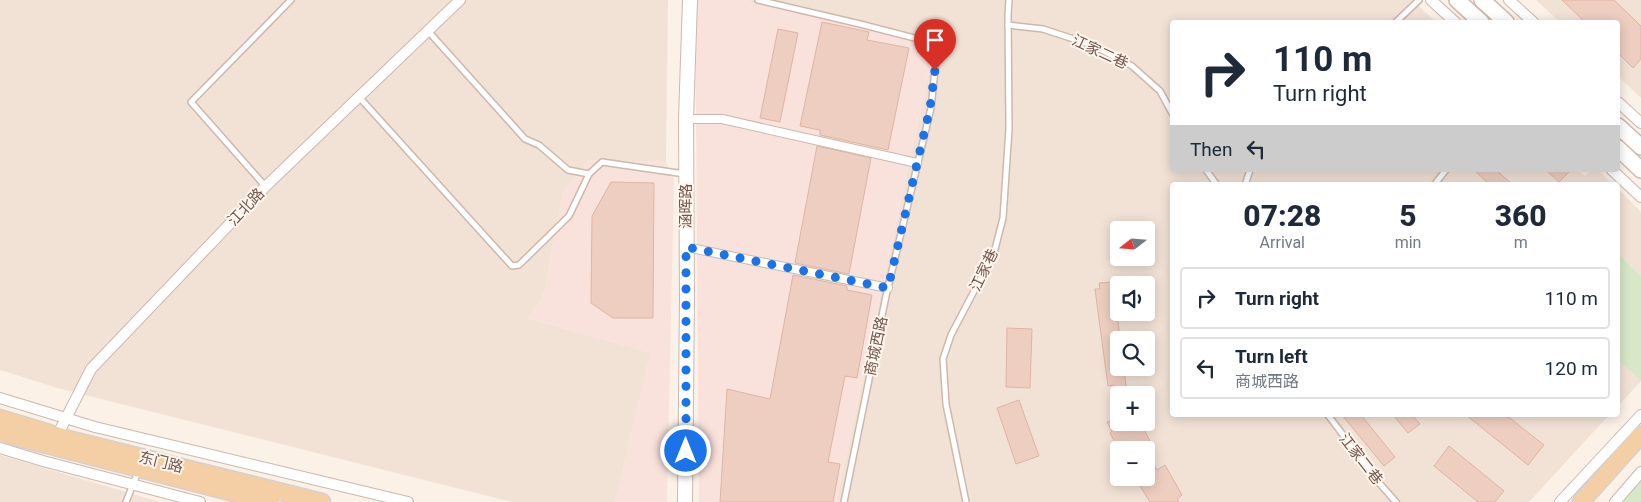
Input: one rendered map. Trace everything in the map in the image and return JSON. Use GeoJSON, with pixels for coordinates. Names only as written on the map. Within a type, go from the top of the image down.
{"type":"FeatureCollection","features":[{"type":"Feature","properties":{"kind":"main road"},"geometry":{"type":"LineString","coordinates":[[1457,0],[1479,20]]}},
{"type":"Feature","properties":{"kind":"main road"},"geometry":{"type":"LineString","coordinates":[[1482,0],[1504,20]]}},
{"type":"Feature","properties":{"kind":"main road"},"geometry":{"type":"LineString","coordinates":[[1620,128],[1641,147]]}},
{"type":"Feature","properties":{"kind":"main road"},"geometry":{"type":"LineString","coordinates":[[1620,150],[1641,170]]}},
{"type":"Feature","properties":{"kind":"main road","name":"东门路"},"geometry":{"type":"LineString","coordinates":[[0,418],[57,436],[322,502]]}},
{"type":"Feature","properties":{"kind":"main road","name":"东门路"},"geometry":{"type":"LineString","coordinates":[[0,433],[136,477],[269,502]]}},
{"type":"Feature","properties":{"kind":"main road"},"geometry":{"type":"LineString","coordinates":[[1581,502],[1641,435]]}},
{"type":"Feature","properties":{"kind":"main road"},"geometry":{"type":"LineString","coordinates":[[1593,502],[1641,449]]}},
{"type":"Feature","properties":{"kind":"street","name":"江北路"},"geometry":{"type":"LineString","coordinates":[[57,436],[91,369],[266,187],[460,0]]}},
{"type":"Feature","properties":{"kind":"street","name":"涵晖路"},"geometry":{"type":"LineString","coordinates":[[685,502],[686,119],[690,0]]}},
{"type":"Feature","properties":{"kind":"street"},"geometry":{"type":"LineString","coordinates":[[1431,0],[1453,20]]}},
{"type":"Feature","properties":{"kind":"street"},"geometry":{"type":"LineString","coordinates":[[1509,0],[1531,20]]}},
{"type":"Feature","properties":{"kind":"street"},"geometry":{"type":"LineString","coordinates":[[1620,104],[1641,124]]}},
{"type":"Feature","properties":{"kind":"street"},"geometry":{"type":"LineString","coordinates":[[686,119],[722,119],[918,163]]}},
{"type":"Feature","properties":{"kind":"street"},"geometry":{"type":"LineString","coordinates":[[1614,172],[1641,197]]}},
{"type":"Feature","properties":{"kind":"street"},"geometry":{"type":"LineString","coordinates":[[686,247],[888,288]]}},
{"type":"Feature","properties":{"kind":"street"},"geometry":{"type":"LineString","coordinates":[[0,398],[95,427],[408,502]]}},
{"type":"Feature","properties":{"kind":"street"},"geometry":{"type":"LineString","coordinates":[[1560,502],[1641,415]]}},
{"type":"Feature","properties":{"kind":"street"},"geometry":{"type":"LineString","coordinates":[[0,448],[136,477],[200,502]]}},
{"type":"Feature","properties":{"kind":"street"},"geometry":{"type":"LineString","coordinates":[[1614,502],[1641,472]]}},
{"type":"Feature","properties":{"kind":"lane"},"geometry":{"type":"LineString","coordinates":[[266,187],[191,102],[291,0]]}},
{"type":"Feature","properties":{"kind":"lane","name":"商城西路"},"geometry":{"type":"LineString","coordinates":[[758,0],[930,42],[937,51],[930,108],[888,288],[844,502]]}},
{"type":"Feature","properties":{"kind":"lane","name":"江家巷"},"geometry":{"type":"LineString","coordinates":[[966,502],[946,404],[943,358],[951,335],[994,253],[1003,218],[1009,129],[1009,0]]}},
{"type":"Feature","properties":{"kind":"lane"},"geometry":{"type":"LineString","coordinates":[[1398,20],[1420,0]]}},
{"type":"Feature","properties":{"kind":"lane","name":"江家二巷"},"geometry":{"type":"LineString","coordinates":[[1008,25],[1043,29],[1092,46],[1132,66],[1160,91],[1170,109]]}},
{"type":"Feature","properties":{"kind":"lane"},"geometry":{"type":"LineString","coordinates":[[428,31],[525,139],[539,145],[568,170],[589,174]]}},
{"type":"Feature","properties":{"kind":"lane"},"geometry":{"type":"LineString","coordinates":[[359,97],[512,266],[519,265],[569,216],[589,174],[602,162],[686,174]]}},
{"type":"Feature","properties":{"kind":"lane"},"geometry":{"type":"LineString","coordinates":[[1436,182],[1444,172]]}},
{"type":"Feature","properties":{"kind":"lane","name":"江家二巷"},"geometry":{"type":"LineString","coordinates":[[1330,417],[1380,484],[1396,502]]}},
{"type":"Feature","properties":{"kind":"lane"},"geometry":{"type":"LineString","coordinates":[[126,502],[136,477]]}},
{"type":"Feature","properties":{"kind":"shaded area"},"geometry":{"type":"Polygon","coordinates":[[[0,0],[668,0],[666,162],[589,160],[563,193],[543,297],[527,318],[651,353],[615,502],[512,502],[61,389],[0,370],[0,0]]]}},
{"type":"Feature","properties":{"kind":"shaded area"},"geometry":{"type":"Polygon","coordinates":[[[695,0],[743,0],[935,42],[836,502],[699,502],[695,0]]]}},
{"type":"Feature","properties":{"kind":"shaded area"},"geometry":{"type":"Polygon","coordinates":[[[743,0],[1412,0],[1434,20],[1170,20],[1170,172],[1580,172],[1585,176],[1589,172],[1600,172],[1610,182],[1170,182],[1170,417],[1607,417],[1529,502],[836,502],[935,43],[743,0]]]}},
{"type":"Feature","properties":{"kind":"shaded area"},"geometry":{"type":"Polygon","coordinates":[[[1536,0],[1641,0],[1641,98],[1620,78],[1620,20],[1558,20],[1536,0]]]}},
{"type":"Feature","properties":{"kind":"shaded area"},"geometry":{"type":"Polygon","coordinates":[[[589,160],[666,162],[674,180],[667,502],[615,502],[650,353],[527,318],[543,297],[563,193],[589,160]]]}},
{"type":"Feature","properties":{"kind":"shaded area"},"geometry":{"type":"Polygon","coordinates":[[[1620,191],[1641,212],[1641,276],[1620,255],[1620,191]]]}},
{"type":"Feature","properties":{"kind":"shaded area"},"geometry":{"type":"Polygon","coordinates":[[[1620,362],[1641,381],[1620,404],[1620,362]]]}},
{"type":"Feature","properties":{"kind":"shaded area"},"geometry":{"type":"Polygon","coordinates":[[[0,455],[160,502],[0,502],[0,455]]]}},
{"type":"Feature","properties":{"kind":"green space"},"geometry":{"type":"Polygon","coordinates":[[[1620,255],[1641,276],[1641,381],[1620,362],[1620,255]]]}},
{"type":"Feature","properties":{"kind":"green space"},"geometry":{"type":"Polygon","coordinates":[[[1641,475],[1641,502],[1621,502],[1641,475]]]}},
{"type":"Feature","properties":{"kind":"building"},"geometry":{"type":"Polygon","coordinates":[[[1562,0],[1614,0],[1641,26],[1641,59],[1633,68],[1620,55],[1620,20],[1583,20],[1562,0]]]}},
{"type":"Feature","properties":{"kind":"building"},"geometry":{"type":"Polygon","coordinates":[[[822,22],[869,32],[867,40],[909,48],[888,150],[820,135],[820,130],[800,126],[822,22]]]}},
{"type":"Feature","properties":{"kind":"building"},"geometry":{"type":"Polygon","coordinates":[[[778,29],[798,33],[780,122],[760,118],[778,29]]]}},
{"type":"Feature","properties":{"kind":"building"},"geometry":{"type":"Polygon","coordinates":[[[817,146],[871,158],[849,274],[795,263],[817,146]]]}},
{"type":"Feature","properties":{"kind":"building"},"geometry":{"type":"Polygon","coordinates":[[[1476,172],[1498,172],[1510,182],[1487,182],[1476,172]]]}},
{"type":"Feature","properties":{"kind":"building"},"geometry":{"type":"Polygon","coordinates":[[[1548,172],[1569,172],[1559,182],[1548,172]]]}},
{"type":"Feature","properties":{"kind":"building"},"geometry":{"type":"Polygon","coordinates":[[[611,182],[654,183],[653,318],[613,318],[591,303],[592,216],[611,182]]]}},
{"type":"Feature","properties":{"kind":"building"},"geometry":{"type":"Polygon","coordinates":[[[793,275],[847,286],[847,290],[872,295],[857,378],[845,376],[828,462],[840,464],[833,502],[720,502],[727,389],[770,399],[793,275]]]}},
{"type":"Feature","properties":{"kind":"building"},"geometry":{"type":"Polygon","coordinates":[[[1110,282],[1110,321],[1118,321],[1119,331],[1110,331],[1110,376],[1125,376],[1126,386],[1108,386],[1095,289],[1100,289],[1099,283],[1110,282]]]}},
{"type":"Feature","properties":{"kind":"building"},"geometry":{"type":"Polygon","coordinates":[[[1007,328],[1032,329],[1030,388],[1006,387],[1007,328]]]}},
{"type":"Feature","properties":{"kind":"building"},"geometry":{"type":"Polygon","coordinates":[[[1019,400],[1039,456],[1016,464],[997,408],[1019,400]]]}},
{"type":"Feature","properties":{"kind":"building"},"geometry":{"type":"Polygon","coordinates":[[[1344,417],[1363,417],[1395,457],[1384,466],[1344,417]]]}},
{"type":"Feature","properties":{"kind":"building"},"geometry":{"type":"Polygon","coordinates":[[[1395,417],[1414,417],[1420,424],[1408,433],[1395,417]]]}},
{"type":"Feature","properties":{"kind":"building"},"geometry":{"type":"Polygon","coordinates":[[[1468,417],[1509,417],[1544,445],[1528,465],[1468,417]]]}},
{"type":"Feature","properties":{"kind":"building"},"geometry":{"type":"Polygon","coordinates":[[[1112,431],[1145,431],[1150,441],[1114,441],[1110,433],[1112,431]]]}},
{"type":"Feature","properties":{"kind":"building"},"geometry":{"type":"Polygon","coordinates":[[[1449,446],[1504,491],[1495,502],[1478,502],[1434,466],[1449,446]]]}},
{"type":"Feature","properties":{"kind":"building"},"geometry":{"type":"Polygon","coordinates":[[[1165,465],[1182,495],[1177,499],[1179,502],[1150,502],[1140,486],[1155,486],[1155,467],[1157,470],[1165,465]]]}},
{"type":"Feature","properties":{"kind":"route"},"geometry":{"type":"LineString","coordinates":[[686,451],[686,247],[888,288],[930,108],[935,70]]}}]}
